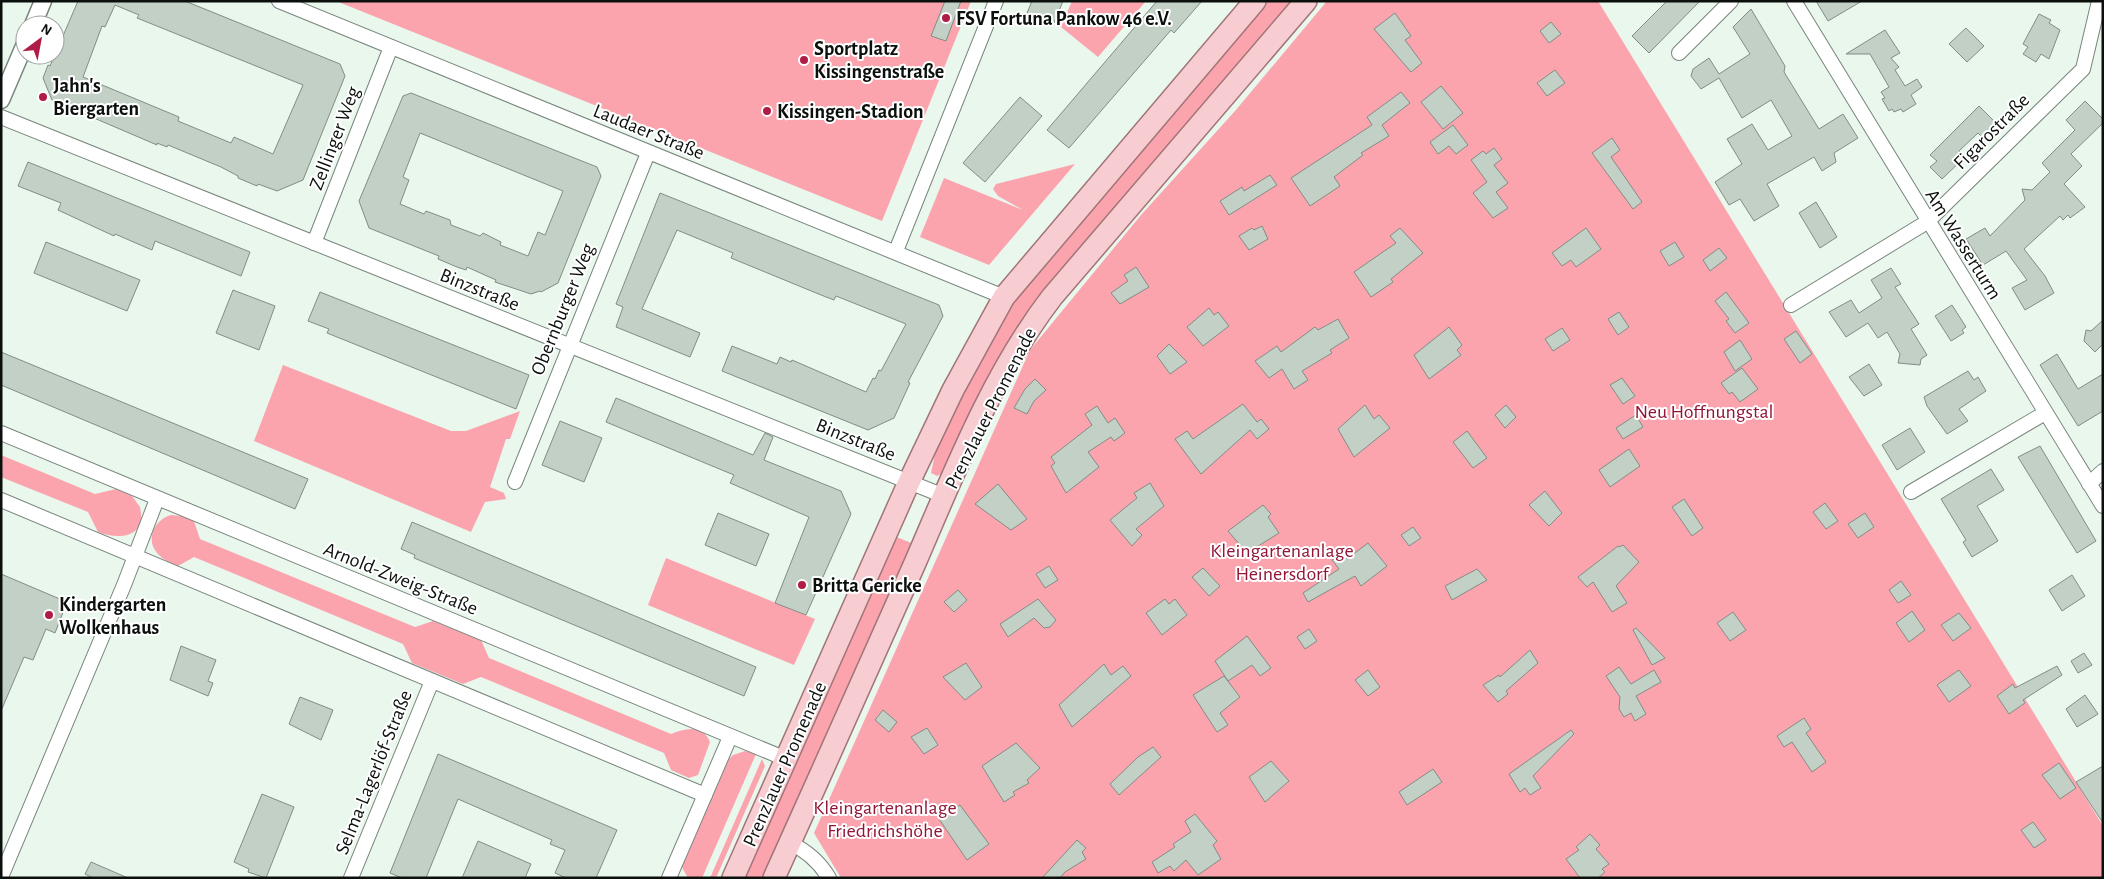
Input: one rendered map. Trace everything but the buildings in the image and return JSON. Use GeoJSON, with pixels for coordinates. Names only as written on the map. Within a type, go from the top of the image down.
{"type":"FeatureCollection","features":[{"type":"Feature","properties":{"kind":"main road","name":"Prenzlauer Promenade"},"geometry":{"type":"LineString","coordinates":[[732,878],[909,482],[953,390],[1004,297],[1255,1]]}},
{"type":"Feature","properties":{"kind":"main road","name":"Prenzlauer Promenade"},"geometry":{"type":"LineString","coordinates":[[774,878],[944,496],[1002,376],[1037,317],[1306,1]]}},
{"type":"Feature","properties":{"kind":"street"},"geometry":{"type":"LineString","coordinates":[[38,15],[44,1]]}},
{"type":"Feature","properties":{"kind":"street","name":"Laudaer Straße"},"geometry":{"type":"LineString","coordinates":[[278,1],[295,4],[391,48],[896,251],[1004,297]]}},
{"type":"Feature","properties":{"kind":"street"},"geometry":{"type":"LineString","coordinates":[[896,251],[996,1]]}},
{"type":"Feature","properties":{"kind":"street"},"geometry":{"type":"LineString","coordinates":[[1679,53],[1731,1]]}},
{"type":"Feature","properties":{"kind":"street","name":"Am Wasserturm"},"geometry":{"type":"LineString","coordinates":[[1794,1],[1927,222],[2103,506]]}},
{"type":"Feature","properties":{"kind":"street","name":"Figarostraße"},"geometry":{"type":"LineString","coordinates":[[1791,305],[1927,222],[2083,69],[2099,1]]}},
{"type":"Feature","properties":{"kind":"street","name":"Zellinger Weg"},"geometry":{"type":"LineString","coordinates":[[314,243],[391,48]]}},
{"type":"Feature","properties":{"kind":"street"},"geometry":{"type":"LineString","coordinates":[[1,100],[16,65]]}},
{"type":"Feature","properties":{"kind":"street","name":"Binzstraße"},"geometry":{"type":"LineString","coordinates":[[1,117],[944,496]]}},
{"type":"Feature","properties":{"kind":"street","name":"Obernburger Weg"},"geometry":{"type":"LineString","coordinates":[[514,482],[648,152]]}},
{"type":"Feature","properties":{"kind":"street"},"geometry":{"type":"LineString","coordinates":[[1911,492],[2045,413]]}},
{"type":"Feature","properties":{"kind":"street","name":"Arnold-Zweig-Straße"},"geometry":{"type":"LineString","coordinates":[[1,433],[786,760]]}},
{"type":"Feature","properties":{"kind":"street"},"geometry":{"type":"LineString","coordinates":[[2089,484],[2103,471]]}},
{"type":"Feature","properties":{"kind":"street"},"geometry":{"type":"LineString","coordinates":[[1,877],[157,499]]}},
{"type":"Feature","properties":{"kind":"street"},"geometry":{"type":"LineString","coordinates":[[1,500],[705,795]]}},
{"type":"Feature","properties":{"kind":"street","name":"Selma-Lagerlöf-Straße"},"geometry":{"type":"LineString","coordinates":[[351,878],[432,681]]}},
{"type":"Feature","properties":{"kind":"street"},"geometry":{"type":"LineString","coordinates":[[669,878],[730,737]]}},
{"type":"Feature","properties":{"kind":"street"},"geometry":{"type":"LineString","coordinates":[[790,843],[803,849],[821,865],[828,878]]}},
{"type":"Feature","properties":{"kind":"green space","name":"Kissingen-Stadion"},"geometry":{"type":"Polygon","coordinates":[[[336,1],[971,1],[882,221],[336,1]]]}},
{"type":"Feature","properties":{"kind":"green space"},"geometry":{"type":"Polygon","coordinates":[[[1072,1],[1146,1],[1098,57],[1061,27],[1072,1]]]}},
{"type":"Feature","properties":{"kind":"green space"},"geometry":{"type":"Polygon","coordinates":[[[1266,1],[1295,1],[1032,312],[943,473],[937,476],[931,473],[936,449],[949,417],[1016,294],[1266,1]]]}},
{"type":"Feature","properties":{"kind":"green space","name":"Kleingartenanlage Heinersdorf"},"geometry":{"type":"Polygon","coordinates":[[[1327,1],[1598,1],[2103,826],[2103,878],[841,878],[814,833],[1030,350],[1141,215],[1235,111],[1327,1]]]}},
{"type":"Feature","properties":{"kind":"green space"},"geometry":{"type":"Polygon","coordinates":[[[1075,164],[989,265],[920,237],[944,178],[1023,210],[998,196],[993,189],[996,184],[1075,164]]]}},
{"type":"Feature","properties":{"kind":"green space"},"geometry":{"type":"Polygon","coordinates":[[[283,365],[451,431],[466,431],[520,411],[510,439],[506,439],[490,487],[504,493],[506,499],[485,502],[471,532],[254,441],[283,365]]]}},
{"type":"Feature","properties":{"kind":"green space"},"geometry":{"type":"Polygon","coordinates":[[[1,455],[95,494],[116,489],[132,496],[140,507],[141,517],[139,525],[135,531],[122,536],[98,532],[88,512],[1,477],[1,455]]]}},
{"type":"Feature","properties":{"kind":"green space"},"geometry":{"type":"Polygon","coordinates":[[[171,515],[181,516],[194,521],[200,539],[415,627],[433,621],[481,640],[489,658],[671,734],[688,729],[703,732],[710,742],[698,775],[689,778],[671,770],[664,753],[481,677],[463,684],[412,663],[403,644],[194,557],[178,566],[168,562],[155,550],[152,538],[155,526],[171,515]]]}},
{"type":"Feature","properties":{"kind":"green space"},"geometry":{"type":"Polygon","coordinates":[[[894,536],[914,544],[765,878],[743,878],[894,536]]]}},
{"type":"Feature","properties":{"kind":"green space"},"geometry":{"type":"Polygon","coordinates":[[[666,558],[815,619],[794,665],[648,605],[666,558]]]}},
{"type":"Feature","properties":{"kind":"green space"},"geometry":{"type":"Polygon","coordinates":[[[745,751],[756,754],[702,878],[688,878],[680,864],[726,762],[733,755],[745,751]]]}},
{"type":"Feature","properties":{"kind":"green space"},"geometry":{"type":"Polygon","coordinates":[[[762,759],[765,766],[716,878],[710,878],[762,759]]]}},
{"type":"Feature","properties":{"kind":"place","name":"FSV Fortuna Pankow 46 e.V."},"geometry":{"type":"Point","coordinates":[946,18]}},
{"type":"Feature","properties":{"kind":"place","name":"Sportplatz Kissingenstraße"},"geometry":{"type":"Point","coordinates":[804,60]}},
{"type":"Feature","properties":{"kind":"place","name":"Jahn's Biergarten"},"geometry":{"type":"Point","coordinates":[43,97]}},
{"type":"Feature","properties":{"kind":"place","name":"Kissingen-Stadion"},"geometry":{"type":"Point","coordinates":[767,111]}},
{"type":"Feature","properties":{"kind":"place","name":"Britta Gericke"},"geometry":{"type":"Point","coordinates":[802,585]}},
{"type":"Feature","properties":{"kind":"place","name":"Kindergarten Wolkenhaus"},"geometry":{"type":"Point","coordinates":[49,615]}},
{"type":"Feature","properties":{"kind":"park label","name":"Neu Hoffnungstal"},"geometry":{"type":"Point","coordinates":[1704,411]}},
{"type":"Feature","properties":{"kind":"park label","name":"Kleingartenanlage Friedrichshöhe"},"geometry":{"type":"Point","coordinates":[885,818]}}]}
